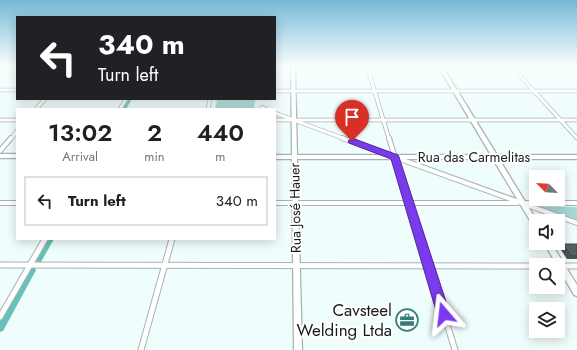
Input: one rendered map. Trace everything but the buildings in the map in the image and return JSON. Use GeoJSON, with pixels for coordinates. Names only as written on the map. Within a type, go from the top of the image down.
{"type":"FeatureCollection","features":[{"type":"Feature","properties":{"kind":"main road","name":"Rua José Hauer"},"geometry":{"type":"LineString","coordinates":[[293,82],[298,350]]}},
{"type":"Feature","properties":{"kind":"main road"},"geometry":{"type":"LineString","coordinates":[[450,82],[530,214]]}},
{"type":"Feature","properties":{"kind":"main road"},"geometry":{"type":"LineString","coordinates":[[0,156],[16,156]]}},
{"type":"Feature","properties":{"kind":"main road","name":"Rua das Carmelitas"},"geometry":{"type":"LineString","coordinates":[[276,157],[577,157]]}},
{"type":"Feature","properties":{"kind":"main road"},"geometry":{"type":"LineString","coordinates":[[565,275],[577,292]]}},
{"type":"Feature","properties":{"kind":"street"},"geometry":{"type":"LineString","coordinates":[[372,82],[455,350]]}},
{"type":"Feature","properties":{"kind":"street"},"geometry":{"type":"LineString","coordinates":[[525,82],[577,138]]}},
{"type":"Feature","properties":{"kind":"street"},"geometry":{"type":"LineString","coordinates":[[0,90],[16,90]]}},
{"type":"Feature","properties":{"kind":"street"},"geometry":{"type":"LineString","coordinates":[[276,90],[577,91]]}},
{"type":"Feature","properties":{"kind":"street"},"geometry":{"type":"LineString","coordinates":[[37,108],[44,100]]}},
{"type":"Feature","properties":{"kind":"street"},"geometry":{"type":"LineString","coordinates":[[276,113],[577,223]]}},
{"type":"Feature","properties":{"kind":"street"},"geometry":{"type":"LineString","coordinates":[[0,120],[16,120]]}},
{"type":"Feature","properties":{"kind":"street"},"geometry":{"type":"LineString","coordinates":[[276,120],[577,120]]}},
{"type":"Feature","properties":{"kind":"street"},"geometry":{"type":"LineString","coordinates":[[0,151],[16,132]]}},
{"type":"Feature","properties":{"kind":"street"},"geometry":{"type":"LineString","coordinates":[[0,203],[16,203]]}},
{"type":"Feature","properties":{"kind":"street"},"geometry":{"type":"LineString","coordinates":[[276,203],[577,204]]}},
{"type":"Feature","properties":{"kind":"street"},"geometry":{"type":"LineString","coordinates":[[0,317],[44,240]]}},
{"type":"Feature","properties":{"kind":"street"},"geometry":{"type":"LineString","coordinates":[[141,350],[172,240]]}},
{"type":"Feature","properties":{"kind":"street"},"geometry":{"type":"LineString","coordinates":[[0,265],[529,266]]}},
{"type":"Feature","properties":{"kind":"street"},"geometry":{"type":"LineString","coordinates":[[565,266],[577,266]]}},
{"type":"Feature","properties":{"kind":"shaded area"},"geometry":{"type":"Polygon","coordinates":[[[217,100],[255,100],[254,108],[215,108],[217,100]]]}},
{"type":"Feature","properties":{"kind":"shaded area"},"geometry":{"type":"Polygon","coordinates":[[[535,206],[577,207],[577,221],[565,217],[565,214],[557,214],[535,206]]]}},
{"type":"Feature","properties":{"kind":"waterway"},"geometry":{"type":"LineString","coordinates":[[125,108],[129,100]]}},
{"type":"Feature","properties":{"kind":"waterway"},"geometry":{"type":"LineString","coordinates":[[39,260],[50,240]]}},
{"type":"Feature","properties":{"kind":"waterway"},"geometry":{"type":"LineString","coordinates":[[0,328],[33,270]]}},
{"type":"Feature","properties":{"kind":"place","name":"Cavsteel Welding Ltda"},"geometry":{"type":"Point","coordinates":[407,320]}},
{"type":"Feature","properties":{"kind":"route"},"geometry":{"type":"LineString","coordinates":[[352,141],[395,157],[444,314]]}}]}
